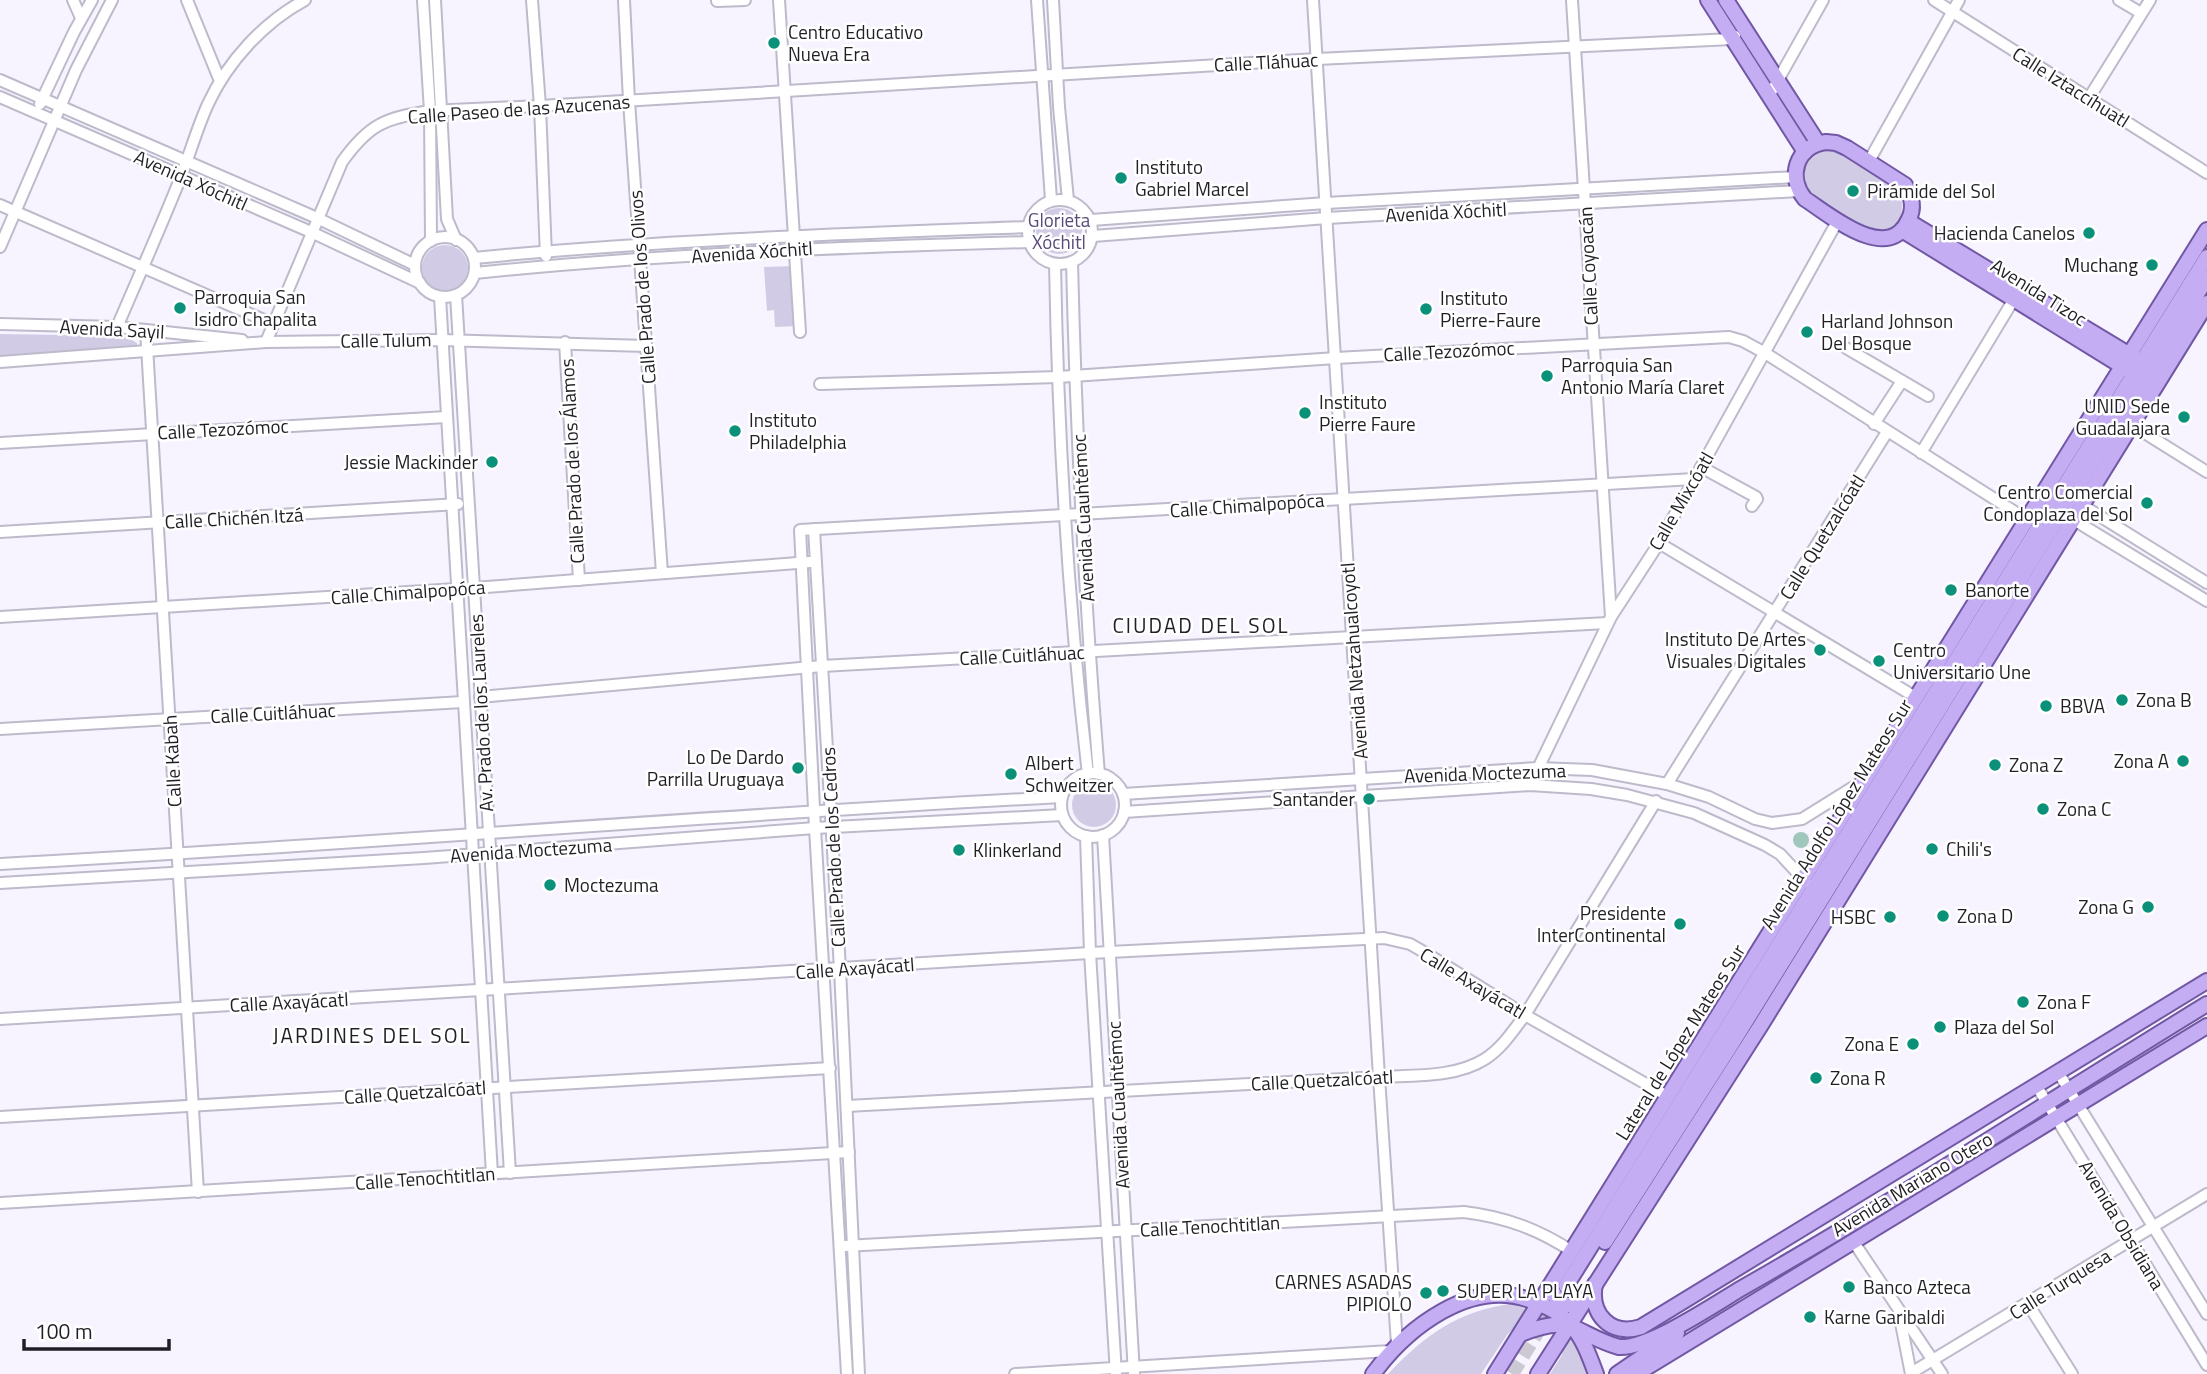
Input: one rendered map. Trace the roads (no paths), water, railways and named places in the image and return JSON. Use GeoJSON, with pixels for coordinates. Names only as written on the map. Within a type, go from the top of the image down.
{"type":"FeatureCollection","features":[{"type":"Feature","properties":{"kind":"main road"},"geometry":{"type":"LineString","coordinates":[[1708,0],[1805,152]]}},
{"type":"Feature","properties":{"kind":"main road"},"geometry":{"type":"LineString","coordinates":[[1726,0],[1818,143]]}},
{"type":"Feature","properties":{"kind":"main road"},"geometry":{"type":"LineString","coordinates":[[1818,143],[1836,143],[1869,161],[1905,185],[1910,194],[1912,206],[1905,226],[1884,239],[1874,239],[1838,220],[1805,199],[1797,184],[1795,168],[1805,152],[1818,143]]}},
{"type":"Feature","properties":{"kind":"main road","name":"Avenida Tizoc"},"geometry":{"type":"LineString","coordinates":[[1905,226],[2014,299],[2035,305]]}},
{"type":"Feature","properties":{"kind":"main road","name":"Avenida Tizoc"},"geometry":{"type":"LineString","coordinates":[[1905,226],[2143,371]]}},
{"type":"Feature","properties":{"kind":"main road","name":"Lateral de López Mateos Sur"},"geometry":{"type":"LineString","coordinates":[[1495,1374],[1540,1304],[1595,1283],[1748,1045],[1820,890],[1868,777],[2026,519],[2056,509],[2082,505],[2132,425],[2143,371],[2207,230]]}},
{"type":"Feature","properties":{"kind":"main road","name":"Avenida Adolfo López Mateos Sur"},"geometry":{"type":"LineString","coordinates":[[2143,371],[2207,257]]}},
{"type":"Feature","properties":{"kind":"main road","name":"Avenida Adolfo López Mateos Sur"},"geometry":{"type":"LineString","coordinates":[[1569,1292],[2056,509],[2143,371],[2207,278]]}},
{"type":"Feature","properties":{"kind":"main road","name":"Lateral de López Mateos Sur"},"geometry":{"type":"LineString","coordinates":[[2143,371],[2207,303]]}},
{"type":"Feature","properties":{"kind":"main road","name":"Lateral de López Mateos Sur"},"geometry":{"type":"LineString","coordinates":[[1538,1374],[1571,1325],[1569,1292],[1573,1252],[1669,1097],[1820,890]]}},
{"type":"Feature","properties":{"kind":"main road","name":"Avenida Mariano Otero"},"geometry":{"type":"LineString","coordinates":[[1595,1283],[1595,1309],[1609,1324],[1617,1328],[1637,1328],[1674,1308],[2207,981]]}},
{"type":"Feature","properties":{"kind":"main road","name":"Avenida Mariano Otero"},"geometry":{"type":"LineString","coordinates":[[1373,1374],[1394,1348],[1418,1326],[1442,1312],[1487,1296],[1524,1297],[1540,1304],[1571,1325],[1619,1347],[1646,1341],[1690,1319],[1813,1247],[2207,1004]]}},
{"type":"Feature","properties":{"kind":"main road","name":"Avenida Mariano Otero"},"geometry":{"type":"LineString","coordinates":[[1636,1374],[2207,1026]]}},
{"type":"Feature","properties":{"kind":"main road"},"geometry":{"type":"LineString","coordinates":[[1930,1175],[1969,1172]]}},
{"type":"Feature","properties":{"kind":"main road"},"geometry":{"type":"LineString","coordinates":[[1758,1301],[1813,1247]]}},
{"type":"Feature","properties":{"kind":"main road"},"geometry":{"type":"LineString","coordinates":[[1753,1282],[1761,1255]]}},
{"type":"Feature","properties":{"kind":"main road"},"geometry":{"type":"LineString","coordinates":[[1646,1341],[1674,1308]]}},
{"type":"Feature","properties":{"kind":"main road","name":"Avenida Mariano Otero"},"geometry":{"type":"LineString","coordinates":[[1617,1374],[1672,1338],[1690,1319]]}},
{"type":"Feature","properties":{"kind":"main road"},"geometry":{"type":"LineString","coordinates":[[1521,1334],[1548,1325],[1571,1325],[1584,1345],[1596,1374]]}},
{"type":"Feature","properties":{"kind":"street"},"geometry":{"type":"LineString","coordinates":[[74,0],[81,18]]}},
{"type":"Feature","properties":{"kind":"street"},"geometry":{"type":"LineString","coordinates":[[37,113],[92,0]]}},
{"type":"Feature","properties":{"kind":"street"},"geometry":{"type":"LineString","coordinates":[[0,247],[90,40],[112,0]]}},
{"type":"Feature","properties":{"kind":"street"},"geometry":{"type":"LineString","coordinates":[[187,0],[220,82]]}},
{"type":"Feature","properties":{"kind":"street"},"geometry":{"type":"LineString","coordinates":[[117,327],[181,176],[208,103],[220,82],[234,60],[254,39],[287,10],[305,0]]}},
{"type":"Feature","properties":{"kind":"street"},"geometry":{"type":"LineString","coordinates":[[423,0],[447,219],[456,240]]}},
{"type":"Feature","properties":{"kind":"street"},"geometry":{"type":"LineString","coordinates":[[431,241],[435,0]]}},
{"type":"Feature","properties":{"kind":"street"},"geometry":{"type":"LineString","coordinates":[[533,0],[547,265]]}},
{"type":"Feature","properties":{"kind":"street","name":"Calle Prado de los Olivos"},"geometry":{"type":"LineString","coordinates":[[624,0],[662,573]]}},
{"type":"Feature","properties":{"kind":"street"},"geometry":{"type":"LineString","coordinates":[[717,1],[745,0]]}},
{"type":"Feature","properties":{"kind":"street"},"geometry":{"type":"LineString","coordinates":[[779,0],[800,332]]}},
{"type":"Feature","properties":{"kind":"street"},"geometry":{"type":"LineString","coordinates":[[1037,0],[1051,201]]}},
{"type":"Feature","properties":{"kind":"street"},"geometry":{"type":"LineString","coordinates":[[1053,0],[1068,200]]}},
{"type":"Feature","properties":{"kind":"street","name":"Avenida Netzahualcoyotl"},"geometry":{"type":"LineString","coordinates":[[1313,0],[1395,1321],[1394,1348]]}},
{"type":"Feature","properties":{"kind":"street","name":"Calle Coyoacán"},"geometry":{"type":"LineString","coordinates":[[1572,0],[1609,620]]}},
{"type":"Feature","properties":{"kind":"street"},"geometry":{"type":"LineString","coordinates":[[1769,96],[1822,0]]}},
{"type":"Feature","properties":{"kind":"street","name":"Calle Iztaccíhuatl"},"geometry":{"type":"LineString","coordinates":[[1934,0],[2207,173]]}},
{"type":"Feature","properties":{"kind":"street"},"geometry":{"type":"LineString","coordinates":[[1869,161],[1959,0]]}},
{"type":"Feature","properties":{"kind":"street"},"geometry":{"type":"LineString","coordinates":[[2119,0],[2141,13]]}},
{"type":"Feature","properties":{"kind":"street"},"geometry":{"type":"LineString","coordinates":[[2089,98],[2150,0]]}},
{"type":"Feature","properties":{"kind":"street"},"geometry":{"type":"LineString","coordinates":[[1732,39],[1745,29]]}},
{"type":"Feature","properties":{"kind":"street","name":"Calle Tláhuac"},"geometry":{"type":"LineString","coordinates":[[785,91],[1574,45],[1732,39]]}},
{"type":"Feature","properties":{"kind":"street","name":"Avenida Xóchitl"},"geometry":{"type":"LineString","coordinates":[[0,80],[317,219],[415,265]]}},
{"type":"Feature","properties":{"kind":"street","name":"Calle Paseo de las Azucenas"},"geometry":{"type":"LineString","coordinates":[[266,342],[342,162],[370,129],[389,120],[435,111],[785,91]]}},
{"type":"Feature","properties":{"kind":"street","name":"Avenida Xóchitl"},"geometry":{"type":"LineString","coordinates":[[0,97],[311,232],[419,283]]}},
{"type":"Feature","properties":{"kind":"street","name":"Avenida Xóchitl"},"geometry":{"type":"LineString","coordinates":[[1091,220],[1326,203],[1583,189],[1797,184]]}},
{"type":"Feature","properties":{"kind":"street","name":"Avenida Xóchitl"},"geometry":{"type":"LineString","coordinates":[[1093,236],[1584,204],[1797,184]]}},
{"type":"Feature","properties":{"kind":"street"},"geometry":{"type":"LineString","coordinates":[[1068,200],[1084,209],[1091,220],[1093,236],[1086,252],[1072,262],[1055,264],[1039,257],[1030,242],[1028,227],[1033,213],[1044,203],[1068,200]]}},
{"type":"Feature","properties":{"kind":"street"},"geometry":{"type":"LineString","coordinates":[[0,205],[273,324]]}},
{"type":"Feature","properties":{"kind":"street","name":"Calle Mixcóatl"},"geometry":{"type":"LineString","coordinates":[[1530,785],[1609,620],[1659,543],[1838,220]]}},
{"type":"Feature","properties":{"kind":"street","name":"Avenida Xóchitl"},"geometry":{"type":"LineString","coordinates":[[474,258],[795,235],[1028,227]]}},
{"type":"Feature","properties":{"kind":"street"},"geometry":{"type":"LineString","coordinates":[[444,238],[456,240],[469,249],[474,258],[475,273],[466,289],[456,295],[440,297],[419,283],[415,265],[419,253],[431,241],[444,238]]}},
{"type":"Feature","properties":{"kind":"street","name":"Avenida Xóchitl"},"geometry":{"type":"LineString","coordinates":[[475,273],[547,265],[796,249],[1030,242]]}},
{"type":"Feature","properties":{"kind":"street","name":"Avenida Cuauhtémoc"},"geometry":{"type":"LineString","coordinates":[[1072,262],[1093,774]]}},
{"type":"Feature","properties":{"kind":"street","name":"Avenida Cuauhtémoc"},"geometry":{"type":"LineString","coordinates":[[1055,264],[1058,377],[1074,651],[1093,774]]}},
{"type":"Feature","properties":{"kind":"street","name":"Av. Prado de los Laureles"},"geometry":{"type":"LineString","coordinates":[[456,295],[510,1173]]}},
{"type":"Feature","properties":{"kind":"street","name":"Av. Prado de los Laureles"},"geometry":{"type":"LineString","coordinates":[[440,297],[492,1174]]}},
{"type":"Feature","properties":{"kind":"street"},"geometry":{"type":"LineString","coordinates":[[1921,453],[2014,299]]}},
{"type":"Feature","properties":{"kind":"street","name":"Avenida Sayil"},"geometry":{"type":"LineString","coordinates":[[0,324],[117,327],[266,342]]}},
{"type":"Feature","properties":{"kind":"street","name":"Calle Kabah"},"geometry":{"type":"LineString","coordinates":[[146,330],[198,1192]]}},
{"type":"Feature","properties":{"kind":"street","name":"Calle Tezozómoc"},"geometry":{"type":"LineString","coordinates":[[820,384],[1058,377],[1720,336],[1743,341],[1765,353],[2026,519]]}},
{"type":"Feature","properties":{"kind":"street","name":"Calle Tulum"},"geometry":{"type":"LineString","coordinates":[[0,362],[148,353],[266,342],[458,340],[646,345]]}},
{"type":"Feature","properties":{"kind":"street","name":"Calle Prado de los Álamos"},"geometry":{"type":"LineString","coordinates":[[565,342],[579,580]]}},
{"type":"Feature","properties":{"kind":"street"},"geometry":{"type":"LineString","coordinates":[[1846,348],[1928,396]]}},
{"type":"Feature","properties":{"kind":"street"},"geometry":{"type":"LineString","coordinates":[[1874,424],[1902,381]]}},
{"type":"Feature","properties":{"kind":"street","name":"Calle Tezozómoc"},"geometry":{"type":"LineString","coordinates":[[0,443],[447,417]]}},
{"type":"Feature","properties":{"kind":"street"},"geometry":{"type":"LineString","coordinates":[[2132,425],[2207,472]]}},
{"type":"Feature","properties":{"kind":"street","name":"Calle Quetzalcóatl"},"geometry":{"type":"LineString","coordinates":[[1667,784],[1887,432]]}},
{"type":"Feature","properties":{"kind":"street"},"geometry":{"type":"LineString","coordinates":[[1701,467],[1756,497],[1752,506]]}},
{"type":"Feature","properties":{"kind":"street","name":"Calle Chimalpopóca"},"geometry":{"type":"LineString","coordinates":[[800,530],[1694,479]]}},
{"type":"Feature","properties":{"kind":"street","name":"Calle Chichén Itzá"},"geometry":{"type":"LineString","coordinates":[[0,532],[468,504]]}},
{"type":"Feature","properties":{"kind":"street"},"geometry":{"type":"LineString","coordinates":[[2082,505],[2207,583]]}},
{"type":"Feature","properties":{"kind":"street"},"geometry":{"type":"LineString","coordinates":[[2056,509],[2207,601]]}},
{"type":"Feature","properties":{"kind":"street","name":"Calle Prado de los Cedros"},"geometry":{"type":"LineString","coordinates":[[814,529],[840,969],[859,1374]]}},
{"type":"Feature","properties":{"kind":"street","name":"Calle Prado de los Cedros"},"geometry":{"type":"LineString","coordinates":[[800,530],[847,1374]]}},
{"type":"Feature","properties":{"kind":"street"},"geometry":{"type":"LineString","coordinates":[[1659,543],[1917,698]]}},
{"type":"Feature","properties":{"kind":"street","name":"Calle Chimalpopóca"},"geometry":{"type":"LineString","coordinates":[[0,617],[473,588],[816,562]]}},
{"type":"Feature","properties":{"kind":"street","name":"Calle Cuitláhuac"},"geometry":{"type":"LineString","coordinates":[[480,697],[822,666],[1609,620]]}},
{"type":"Feature","properties":{"kind":"street","name":"Calle Cuitláhuac"},"geometry":{"type":"LineString","coordinates":[[0,729],[463,702]]}},
{"type":"Feature","properties":{"kind":"street","name":"Avenida Moctezuma"},"geometry":{"type":"LineString","coordinates":[[1123,794],[1537,768],[1592,771],[1667,784],[1709,797],[1755,819],[1772,823],[1802,819],[1868,777]]}},
{"type":"Feature","properties":{"kind":"street"},"geometry":{"type":"LineString","coordinates":[[1093,774],[1115,783],[1123,794],[1124,811],[1115,828],[1103,835],[1086,836],[1071,829],[1062,815],[1062,797],[1072,781],[1093,774]]}},
{"type":"Feature","properties":{"kind":"street","name":"Avenida Moctezuma"},"geometry":{"type":"LineString","coordinates":[[1124,811],[1530,785],[1591,789],[1656,801],[1694,813],[1780,854],[1820,890]]}},
{"type":"Feature","properties":{"kind":"street","name":"Avenida Moctezuma"},"geometry":{"type":"LineString","coordinates":[[0,864],[488,834],[830,809],[1062,797]]}},
{"type":"Feature","properties":{"kind":"street","name":"Calle Quetzalcóatl"},"geometry":{"type":"LineString","coordinates":[[847,1105],[1118,1093],[1379,1077],[1450,1071],[1475,1064],[1487,1058],[1506,1041],[1525,1014],[1656,801]]}},
{"type":"Feature","properties":{"kind":"street","name":"Avenida Moctezuma"},"geometry":{"type":"LineString","coordinates":[[0,883],[489,853],[815,828],[1062,815]]}},
{"type":"Feature","properties":{"kind":"street","name":"Avenida Cuauhtémoc"},"geometry":{"type":"LineString","coordinates":[[1103,835],[1133,1370]]}},
{"type":"Feature","properties":{"kind":"street","name":"Avenida Cuauhtémoc"},"geometry":{"type":"LineString","coordinates":[[1086,836],[1090,953],[1116,1371]]}},
{"type":"Feature","properties":{"kind":"street","name":"Calle Axayácatl"},"geometry":{"type":"LineString","coordinates":[[0,1019],[1371,937],[1396,940],[1417,948],[1669,1097]]}},
{"type":"Feature","properties":{"kind":"street","name":"Calle Quetzalcóatl"},"geometry":{"type":"LineString","coordinates":[[0,1117],[830,1068]]}},
{"type":"Feature","properties":{"kind":"street","name":"Avenida Obsidiana"},"geometry":{"type":"LineString","coordinates":[[2058,1072],[2207,1314]]}},
{"type":"Feature","properties":{"kind":"street","name":"Avenida Obsidiana"},"geometry":{"type":"LineString","coordinates":[[2036,1085],[2207,1365]]}},
{"type":"Feature","properties":{"kind":"street","name":"Calle Tenochtitlan"},"geometry":{"type":"LineString","coordinates":[[0,1203],[849,1152]]}},
{"type":"Feature","properties":{"kind":"street","name":"Calle Turquesa"},"geometry":{"type":"LineString","coordinates":[[1911,1374],[2207,1194]]}},
{"type":"Feature","properties":{"kind":"street","name":"Calle Tenochtitlan"},"geometry":{"type":"LineString","coordinates":[[839,1246],[1464,1212],[1522,1224],[1573,1252]]}},
{"type":"Feature","properties":{"kind":"street"},"geometry":{"type":"LineString","coordinates":[[1853,1241],[1942,1374]]}},
{"type":"Feature","properties":{"kind":"street"},"geometry":{"type":"LineString","coordinates":[[2028,1304],[2072,1374]]}},
{"type":"Feature","properties":{"kind":"street"},"geometry":{"type":"LineString","coordinates":[[1898,1307],[1911,1374]]}},
{"type":"Feature","properties":{"kind":"street"},"geometry":{"type":"LineString","coordinates":[[1395,1321],[1402,1326],[1418,1326]]}},
{"type":"Feature","properties":{"kind":"street"},"geometry":{"type":"LineString","coordinates":[[1015,1374],[1133,1370],[1394,1348]]}},
{"type":"Feature","properties":{"kind":"tunnel"},"geometry":{"type":"LineString","coordinates":[[1512,1374],[1566,1286]]}},
{"type":"Feature","properties":{"kind":"place","name":"Centro Educativo Nueva Era"},"geometry":{"type":"Point","coordinates":[774,43]}},
{"type":"Feature","properties":{"kind":"place","name":"Instituto Gabriel Marcel"},"geometry":{"type":"Point","coordinates":[1121,178]}},
{"type":"Feature","properties":{"kind":"place","name":"Pirámide del Sol"},"geometry":{"type":"Point","coordinates":[1853,191]}},
{"type":"Feature","properties":{"kind":"place","name":"Hacienda Canelos"},"geometry":{"type":"Point","coordinates":[2089,233]}},
{"type":"Feature","properties":{"kind":"place","name":"Muchang"},"geometry":{"type":"Point","coordinates":[2152,265]}},
{"type":"Feature","properties":{"kind":"place","name":"Parroquia San Isidro Chapalita"},"geometry":{"type":"Point","coordinates":[180,308]}},
{"type":"Feature","properties":{"kind":"place","name":"Instituto Pierre-Faure"},"geometry":{"type":"Point","coordinates":[1426,309]}},
{"type":"Feature","properties":{"kind":"place","name":"Harland Johnson Del Bosque"},"geometry":{"type":"Point","coordinates":[1807,332]}},
{"type":"Feature","properties":{"kind":"place","name":"Parroquia San Antonio María Claret"},"geometry":{"type":"Point","coordinates":[1547,376]}},
{"type":"Feature","properties":{"kind":"place","name":"Instituto Pierre Faure"},"geometry":{"type":"Point","coordinates":[1305,413]}},
{"type":"Feature","properties":{"kind":"place","name":"UNID Sede Guadalajara"},"geometry":{"type":"Point","coordinates":[2184,417]}},
{"type":"Feature","properties":{"kind":"place","name":"Instituto Philadelphia"},"geometry":{"type":"Point","coordinates":[735,431]}},
{"type":"Feature","properties":{"kind":"place","name":"Jessie Mackinder"},"geometry":{"type":"Point","coordinates":[492,462]}},
{"type":"Feature","properties":{"kind":"place","name":"Centro Comercial Condoplaza del Sol"},"geometry":{"type":"Point","coordinates":[2147,503]}},
{"type":"Feature","properties":{"kind":"place","name":"Banorte"},"geometry":{"type":"Point","coordinates":[1951,590]}},
{"type":"Feature","properties":{"kind":"place","name":"Instituto De Artes Visuales Digitales"},"geometry":{"type":"Point","coordinates":[1820,650]}},
{"type":"Feature","properties":{"kind":"place","name":"Centro Universitario Une"},"geometry":{"type":"Point","coordinates":[1879,661]}},
{"type":"Feature","properties":{"kind":"place","name":"Zona B"},"geometry":{"type":"Point","coordinates":[2122,700]}},
{"type":"Feature","properties":{"kind":"place","name":"BBVA"},"geometry":{"type":"Point","coordinates":[2046,706]}},
{"type":"Feature","properties":{"kind":"place","name":"Zona A"},"geometry":{"type":"Point","coordinates":[2183,761]}},
{"type":"Feature","properties":{"kind":"place","name":"Zona Z"},"geometry":{"type":"Point","coordinates":[1995,765]}},
{"type":"Feature","properties":{"kind":"place","name":"Lo De Dardo Parrilla Uruguaya"},"geometry":{"type":"Point","coordinates":[798,768]}},
{"type":"Feature","properties":{"kind":"place","name":"Albert Schweitzer"},"geometry":{"type":"Point","coordinates":[1011,774]}},
{"type":"Feature","properties":{"kind":"place","name":"Santander"},"geometry":{"type":"Point","coordinates":[1369,799]}},
{"type":"Feature","properties":{"kind":"place","name":"Zona C"},"geometry":{"type":"Point","coordinates":[2043,809]}},
{"type":"Feature","properties":{"kind":"place","name":"Chili's"},"geometry":{"type":"Point","coordinates":[1932,849]}},
{"type":"Feature","properties":{"kind":"place","name":"Klinkerland"},"geometry":{"type":"Point","coordinates":[959,850]}},
{"type":"Feature","properties":{"kind":"place","name":"Moctezuma"},"geometry":{"type":"Point","coordinates":[550,885]}},
{"type":"Feature","properties":{"kind":"place","name":"Zona G"},"geometry":{"type":"Point","coordinates":[2148,907]}},
{"type":"Feature","properties":{"kind":"place","name":"Zona D"},"geometry":{"type":"Point","coordinates":[1943,916]}},
{"type":"Feature","properties":{"kind":"place","name":"HSBC"},"geometry":{"type":"Point","coordinates":[1890,917]}},
{"type":"Feature","properties":{"kind":"place","name":"Presidente InterContinental"},"geometry":{"type":"Point","coordinates":[1680,924]}},
{"type":"Feature","properties":{"kind":"place","name":"Zona F"},"geometry":{"type":"Point","coordinates":[2023,1002]}},
{"type":"Feature","properties":{"kind":"place","name":"Plaza del Sol"},"geometry":{"type":"Point","coordinates":[1940,1027]}},
{"type":"Feature","properties":{"kind":"place","name":"Zona E"},"geometry":{"type":"Point","coordinates":[1913,1044]}},
{"type":"Feature","properties":{"kind":"place","name":"Zona R"},"geometry":{"type":"Point","coordinates":[1816,1078]}},
{"type":"Feature","properties":{"kind":"place","name":"Banco Azteca"},"geometry":{"type":"Point","coordinates":[1849,1287]}},
{"type":"Feature","properties":{"kind":"place","name":"SUPER LA PLAYA"},"geometry":{"type":"Point","coordinates":[1443,1291]}},
{"type":"Feature","properties":{"kind":"place","name":"CARNES ASADAS PIPIOLO"},"geometry":{"type":"Point","coordinates":[1426,1293]}},
{"type":"Feature","properties":{"kind":"place","name":"Karne Garibaldi"},"geometry":{"type":"Point","coordinates":[1810,1317]}},
{"type":"Feature","properties":{"kind":"district","name":"CIUDAD DEL SOL"},"geometry":{"type":"Point","coordinates":[1201,626]}},
{"type":"Feature","properties":{"kind":"district","name":"JARDINES DEL SOL"},"geometry":{"type":"Point","coordinates":[372,1036]}},
{"type":"Feature","properties":{"kind":"park label","name":"Glorieta Xóchitl"},"geometry":{"type":"Point","coordinates":[1059,231]}}]}
